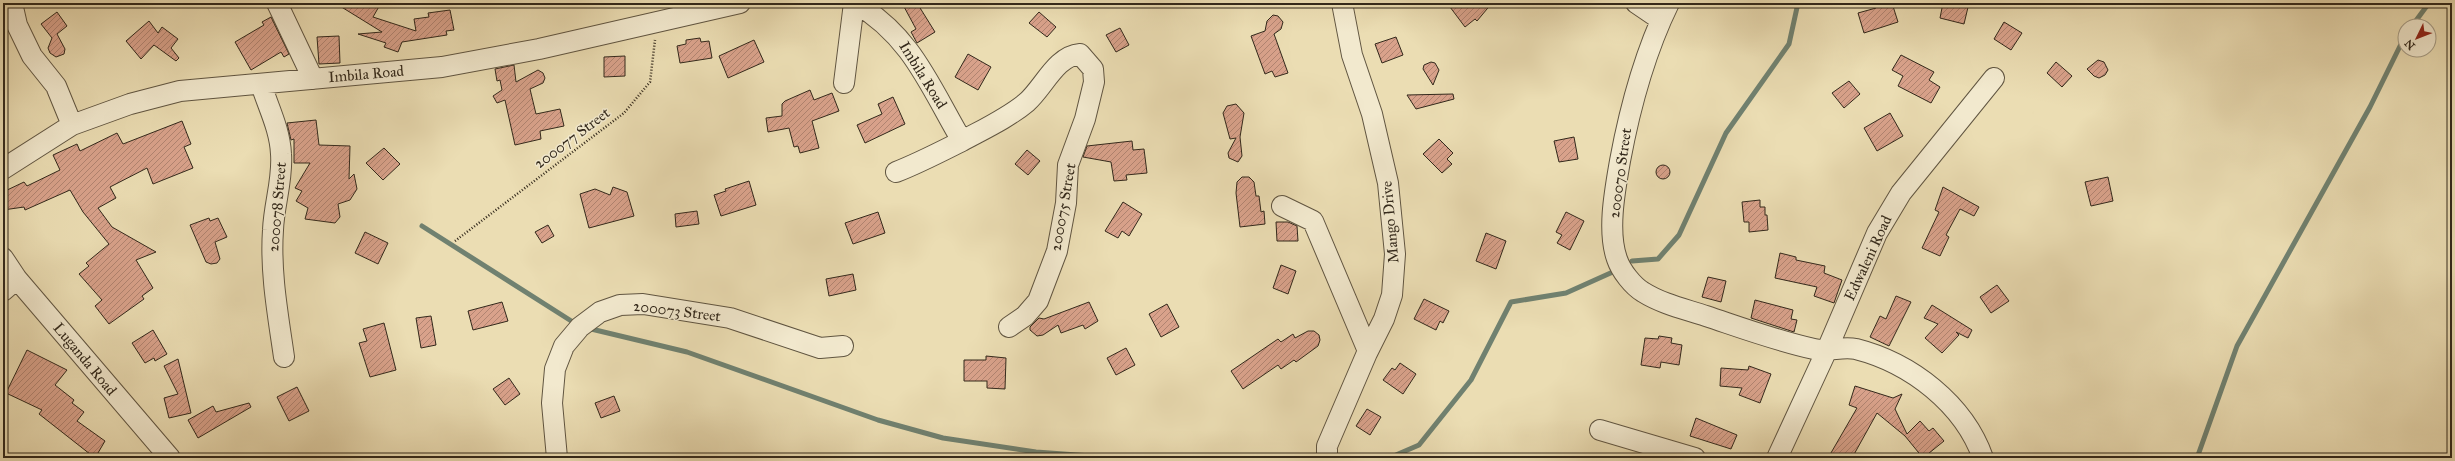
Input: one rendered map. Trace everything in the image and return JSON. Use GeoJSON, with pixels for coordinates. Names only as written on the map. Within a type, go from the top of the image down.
{"type":"FeatureCollection","features":[{"type":"Feature","properties":{"kind":"street"},"geometry":{"type":"LineString","coordinates":[[12,3],[20,31],[32,56],[56,86],[72,125]]}},
{"type":"Feature","properties":{"kind":"street"},"geometry":{"type":"LineString","coordinates":[[277,3],[313,79]]}},
{"type":"Feature","properties":{"kind":"street","name":"Imbila Road"},"geometry":{"type":"LineString","coordinates":[[3,169],[72,125],[130,104],[180,91],[373,75],[442,67],[655,23],[740,3]]}},
{"type":"Feature","properties":{"kind":"street"},"geometry":{"type":"LineString","coordinates":[[844,83],[855,3]]}},
{"type":"Feature","properties":{"kind":"street","name":"Imbila Road"},"geometry":{"type":"LineString","coordinates":[[855,3],[890,28],[904,42],[962,141]]}},
{"type":"Feature","properties":{"kind":"street","name":"Mango Drive"},"geometry":{"type":"LineString","coordinates":[[1327,458],[1327,446],[1368,351],[1384,319],[1392,295],[1395,254],[1388,183],[1372,114],[1352,55],[1342,3]]}},
{"type":"Feature","properties":{"kind":"street"},"geometry":{"type":"LineString","coordinates":[[1636,3],[1665,11]]}},
{"type":"Feature","properties":{"kind":"street","name":"200070 Street"},"geometry":{"type":"LineString","coordinates":[[1665,11],[1629,111],[1617,175],[1613,205],[1617,259],[1624,273],[1642,292],[1666,303],[1788,343],[1826,352],[1854,349],[1886,360],[1940,394],[1967,425],[1982,458]]}},
{"type":"Feature","properties":{"kind":"street","name":"200075 Street"},"geometry":{"type":"LineString","coordinates":[[962,141],[986,130],[1023,105],[1061,62],[1070,55],[1080,54],[1093,69],[1094,82],[1085,119],[1068,165],[1066,203],[1057,252],[1038,301],[1025,316],[1009,327]]}},
{"type":"Feature","properties":{"kind":"street","name":"Edwaleni Road"},"geometry":{"type":"LineString","coordinates":[[1777,458],[1826,352],[1877,233],[1901,193],[1994,78]]}},
{"type":"Feature","properties":{"kind":"street","name":"200078 Street"},"geometry":{"type":"LineString","coordinates":[[261,84],[279,136],[282,154],[282,180],[273,229],[272,274],[284,357]]}},
{"type":"Feature","properties":{"kind":"street"},"geometry":{"type":"LineString","coordinates":[[896,172],[926,161],[962,141]]}},
{"type":"Feature","properties":{"kind":"street"},"geometry":{"type":"LineString","coordinates":[[1282,206],[1313,221],[1368,351]]}},
{"type":"Feature","properties":{"kind":"street","name":"Luganda Road"},"geometry":{"type":"LineString","coordinates":[[3,258],[10,285],[170,458]]}},
{"type":"Feature","properties":{"kind":"street","name":"200073 Street"},"geometry":{"type":"LineString","coordinates":[[558,458],[552,403],[555,369],[564,346],[580,327],[600,312],[620,305],[643,304],[730,318],[820,348],[843,346]]}},
{"type":"Feature","properties":{"kind":"street"},"geometry":{"type":"LineString","coordinates":[[1600,430],[1695,458]]}},
{"type":"Feature","properties":{"kind":"path","name":"200077 Street"},"geometry":{"type":"LineString","coordinates":[[455,241],[624,113],[650,82],[655,44],[655,23]]}},
{"type":"Feature","properties":{"kind":"building"},"geometry":{"type":"Polygon","coordinates":[[[335,3],[381,3],[373,17],[416,31],[414,19],[429,17],[428,13],[450,10],[454,30],[446,31],[447,35],[402,42],[398,52],[384,47],[386,43],[358,34],[382,32],[335,3]]]}},
{"type":"Feature","properties":{"kind":"building"},"geometry":{"type":"Polygon","coordinates":[[[902,3],[917,3],[935,32],[917,43],[911,32],[916,29],[902,3]]]}},
{"type":"Feature","properties":{"kind":"building"},"geometry":{"type":"Polygon","coordinates":[[[1447,3],[1492,3],[1477,21],[1475,19],[1465,27],[1447,3]]]}},
{"type":"Feature","properties":{"kind":"building"},"geometry":{"type":"Polygon","coordinates":[[[1875,3],[1892,3],[1898,22],[1864,33],[1858,13],[1876,8],[1875,3]]]}},
{"type":"Feature","properties":{"kind":"building"},"geometry":{"type":"Polygon","coordinates":[[[1943,3],[1969,3],[1964,24],[1940,18],[1943,3]]]}},
{"type":"Feature","properties":{"kind":"building"},"geometry":{"type":"Polygon","coordinates":[[[57,12],[67,26],[57,34],[65,49],[64,54],[56,57],[50,53],[48,48],[52,38],[41,24],[57,12]]]}},
{"type":"Feature","properties":{"kind":"building"},"geometry":{"type":"Polygon","coordinates":[[[1039,12],[1056,27],[1047,37],[1029,23],[1039,12]]]}},
{"type":"Feature","properties":{"kind":"building"},"geometry":{"type":"Polygon","coordinates":[[[1273,15],[1278,16],[1283,22],[1281,29],[1274,34],[1288,73],[1275,77],[1272,71],[1265,74],[1251,36],[1265,31],[1267,21],[1273,15]]]}},
{"type":"Feature","properties":{"kind":"building"},"geometry":{"type":"Polygon","coordinates":[[[271,17],[289,54],[284,57],[281,52],[251,70],[235,42],[264,25],[262,22],[271,17]]]}},
{"type":"Feature","properties":{"kind":"building"},"geometry":{"type":"Polygon","coordinates":[[[149,21],[158,33],[162,27],[178,39],[171,48],[179,58],[176,61],[154,45],[141,59],[126,41],[149,21]]]}},
{"type":"Feature","properties":{"kind":"building"},"geometry":{"type":"Polygon","coordinates":[[[2004,22],[2022,33],[2011,50],[1994,39],[2004,22]]]}},
{"type":"Feature","properties":{"kind":"building"},"geometry":{"type":"Polygon","coordinates":[[[1120,28],[1129,45],[1116,52],[1106,35],[1120,28]]]}},
{"type":"Feature","properties":{"kind":"building"},"geometry":{"type":"Polygon","coordinates":[[[339,36],[340,63],[319,64],[317,37],[339,36]]]}},
{"type":"Feature","properties":{"kind":"building"},"geometry":{"type":"Polygon","coordinates":[[[1396,37],[1403,55],[1382,63],[1375,44],[1396,37]]]}},
{"type":"Feature","properties":{"kind":"building"},"geometry":{"type":"Polygon","coordinates":[[[700,38],[701,42],[709,41],[712,58],[680,63],[677,46],[686,44],[686,40],[700,38]]]}},
{"type":"Feature","properties":{"kind":"building"},"geometry":{"type":"Polygon","coordinates":[[[754,40],[764,62],[728,78],[719,56],[754,40]]]}},
{"type":"Feature","properties":{"kind":"building"},"geometry":{"type":"Polygon","coordinates":[[[968,54],[991,67],[978,90],[955,77],[968,54]]]}},
{"type":"Feature","properties":{"kind":"building"},"geometry":{"type":"Polygon","coordinates":[[[1901,55],[1934,72],[1929,80],[1940,87],[1931,103],[1898,86],[1903,76],[1892,70],[1901,55]]]}},
{"type":"Feature","properties":{"kind":"building"},"geometry":{"type":"Polygon","coordinates":[[[625,56],[625,76],[604,77],[604,57],[625,56]]]}},
{"type":"Feature","properties":{"kind":"building"},"geometry":{"type":"Polygon","coordinates":[[[2098,60],[2104,62],[2108,70],[2105,75],[2099,78],[2094,76],[2087,69],[2098,60]]]}},
{"type":"Feature","properties":{"kind":"building"},"geometry":{"type":"Polygon","coordinates":[[[1431,62],[1435,63],[1439,70],[1433,85],[1423,69],[1424,65],[1431,62]]]}},
{"type":"Feature","properties":{"kind":"building"},"geometry":{"type":"Polygon","coordinates":[[[2056,62],[2072,76],[2062,87],[2047,73],[2056,62]]]}},
{"type":"Feature","properties":{"kind":"building"},"geometry":{"type":"Polygon","coordinates":[[[514,65],[516,82],[538,70],[543,73],[545,78],[543,83],[530,89],[536,114],[560,109],[564,126],[540,131],[541,139],[515,145],[505,100],[497,103],[493,96],[502,90],[500,80],[497,81],[495,69],[514,65]]]}},
{"type":"Feature","properties":{"kind":"building"},"geometry":{"type":"Polygon","coordinates":[[[1849,81],[1860,94],[1844,108],[1832,93],[1849,81]]]}},
{"type":"Feature","properties":{"kind":"building"},"geometry":{"type":"Polygon","coordinates":[[[810,90],[814,100],[832,93],[839,111],[812,121],[819,148],[800,153],[798,146],[794,147],[789,128],[768,132],[766,118],[782,116],[782,104],[785,101],[810,90]]]}},
{"type":"Feature","properties":{"kind":"building"},"geometry":{"type":"Polygon","coordinates":[[[1453,94],[1454,99],[1416,109],[1407,95],[1453,94]]]}},
{"type":"Feature","properties":{"kind":"building"},"geometry":{"type":"Polygon","coordinates":[[[893,97],[905,124],[865,143],[857,125],[882,114],[878,104],[893,97]]]}},
{"type":"Feature","properties":{"kind":"building"},"geometry":{"type":"Polygon","coordinates":[[[1236,104],[1244,113],[1240,137],[1242,156],[1238,162],[1229,158],[1228,153],[1236,138],[1230,139],[1223,113],[1227,106],[1236,104]]]}},
{"type":"Feature","properties":{"kind":"building"},"geometry":{"type":"Polygon","coordinates":[[[1890,113],[1903,136],[1877,151],[1864,128],[1890,113]]]}},
{"type":"Feature","properties":{"kind":"building"},"geometry":{"type":"Polygon","coordinates":[[[316,120],[319,145],[350,146],[349,179],[354,174],[357,189],[350,200],[338,204],[340,217],[335,223],[305,219],[308,208],[296,201],[302,191],[295,188],[310,163],[294,163],[294,139],[291,140],[287,123],[316,120]]]}},
{"type":"Feature","properties":{"kind":"building"},"geometry":{"type":"Polygon","coordinates":[[[182,121],[191,144],[184,147],[193,168],[153,184],[147,168],[110,187],[116,198],[98,208],[112,227],[156,252],[136,260],[153,288],[142,296],[144,299],[109,324],[95,306],[102,300],[79,274],[89,266],[86,263],[109,244],[83,212],[70,190],[25,210],[24,207],[3,210],[3,192],[24,182],[27,186],[60,170],[53,155],[77,144],[80,151],[117,133],[123,144],[182,121]]]}},
{"type":"Feature","properties":{"kind":"building"},"geometry":{"type":"Polygon","coordinates":[[[1574,137],[1578,159],[1559,162],[1554,141],[1574,137]]]}},
{"type":"Feature","properties":{"kind":"building"},"geometry":{"type":"Polygon","coordinates":[[[1439,139],[1453,153],[1447,159],[1452,164],[1442,173],[1423,154],[1439,139]]]}},
{"type":"Feature","properties":{"kind":"building"},"geometry":{"type":"Polygon","coordinates":[[[1132,141],[1133,150],[1144,149],[1147,173],[1126,175],[1127,180],[1114,181],[1111,162],[1083,157],[1087,146],[1132,141]]]}},
{"type":"Feature","properties":{"kind":"building"},"geometry":{"type":"Polygon","coordinates":[[[384,148],[400,164],[383,180],[366,163],[384,148]]]}},
{"type":"Feature","properties":{"kind":"building"},"geometry":{"type":"Polygon","coordinates":[[[1027,150],[1040,161],[1028,175],[1015,164],[1027,150]]]}},
{"type":"Feature","properties":{"kind":"building"},"geometry":{"type":"Polygon","coordinates":[[[1660,165],[1666,165],[1670,169],[1670,175],[1666,179],[1660,179],[1656,175],[1656,169],[1660,165]]]}},
{"type":"Feature","properties":{"kind":"building"},"geometry":{"type":"Polygon","coordinates":[[[1242,177],[1249,177],[1254,182],[1256,196],[1259,196],[1261,212],[1264,211],[1265,224],[1240,227],[1236,193],[1237,182],[1242,177]]]}},
{"type":"Feature","properties":{"kind":"building"},"geometry":{"type":"Polygon","coordinates":[[[2108,177],[2113,201],[2091,206],[2085,182],[2108,177]]]}},
{"type":"Feature","properties":{"kind":"building"},"geometry":{"type":"Polygon","coordinates":[[[749,181],[756,205],[721,216],[714,195],[726,191],[725,189],[749,181]]]}},
{"type":"Feature","properties":{"kind":"building"},"geometry":{"type":"Polygon","coordinates":[[[613,187],[627,192],[634,216],[589,228],[580,194],[595,189],[610,195],[613,187]]]}},
{"type":"Feature","properties":{"kind":"building"},"geometry":{"type":"Polygon","coordinates":[[[1943,187],[1979,207],[1974,216],[1960,209],[1946,235],[1949,237],[1940,256],[1922,248],[1939,212],[1935,210],[1943,187]]]}},
{"type":"Feature","properties":{"kind":"building"},"geometry":{"type":"Polygon","coordinates":[[[1760,200],[1760,207],[1765,207],[1768,230],[1749,232],[1749,222],[1744,222],[1742,202],[1760,200]]]}},
{"type":"Feature","properties":{"kind":"building"},"geometry":{"type":"Polygon","coordinates":[[[1123,202],[1142,214],[1129,236],[1122,231],[1118,238],[1105,231],[1123,202]]]}},
{"type":"Feature","properties":{"kind":"building"},"geometry":{"type":"Polygon","coordinates":[[[697,211],[699,224],[676,227],[675,214],[697,211]]]}},
{"type":"Feature","properties":{"kind":"building"},"geometry":{"type":"Polygon","coordinates":[[[878,212],[885,233],[853,244],[845,223],[878,212]]]}},
{"type":"Feature","properties":{"kind":"building"},"geometry":{"type":"Polygon","coordinates":[[[1566,212],[1584,221],[1570,250],[1557,243],[1562,235],[1556,232],[1566,212]]]}},
{"type":"Feature","properties":{"kind":"building"},"geometry":{"type":"Polygon","coordinates":[[[209,218],[210,221],[218,218],[227,237],[215,242],[220,259],[217,263],[211,264],[206,262],[190,225],[209,218]]]}},
{"type":"Feature","properties":{"kind":"building"},"geometry":{"type":"Polygon","coordinates":[[[1276,222],[1288,222],[1297,226],[1298,241],[1277,241],[1276,222]]]}},
{"type":"Feature","properties":{"kind":"building"},"geometry":{"type":"Polygon","coordinates":[[[548,225],[554,236],[542,243],[535,232],[548,225]]]}},
{"type":"Feature","properties":{"kind":"building"},"geometry":{"type":"Polygon","coordinates":[[[365,232],[388,243],[378,264],[355,253],[365,232]]]}},
{"type":"Feature","properties":{"kind":"building"},"geometry":{"type":"Polygon","coordinates":[[[1486,233],[1506,241],[1496,269],[1476,261],[1486,233]]]}},
{"type":"Feature","properties":{"kind":"building"},"geometry":{"type":"Polygon","coordinates":[[[1780,253],[1796,257],[1796,260],[1825,266],[1824,273],[1842,280],[1834,303],[1814,296],[1817,287],[1775,278],[1780,253]]]}},
{"type":"Feature","properties":{"kind":"building"},"geometry":{"type":"Polygon","coordinates":[[[1281,265],[1296,271],[1288,294],[1273,288],[1281,265]]]}},
{"type":"Feature","properties":{"kind":"building"},"geometry":{"type":"Polygon","coordinates":[[[853,274],[856,290],[829,296],[826,279],[853,274]]]}},
{"type":"Feature","properties":{"kind":"building"},"geometry":{"type":"Polygon","coordinates":[[[1708,277],[1726,281],[1721,302],[1702,297],[1708,277]]]}},
{"type":"Feature","properties":{"kind":"building"},"geometry":{"type":"Polygon","coordinates":[[[1997,285],[2009,301],[1991,313],[1980,297],[1997,285]]]}},
{"type":"Feature","properties":{"kind":"building"},"geometry":{"type":"Polygon","coordinates":[[[1896,296],[1911,302],[1889,346],[1870,337],[1880,316],[1886,319],[1896,296]]]}},
{"type":"Feature","properties":{"kind":"building"},"geometry":{"type":"Polygon","coordinates":[[[1424,299],[1449,311],[1443,323],[1440,321],[1436,330],[1414,319],[1424,299]]]}},
{"type":"Feature","properties":{"kind":"building"},"geometry":{"type":"Polygon","coordinates":[[[1755,300],[1793,310],[1791,319],[1797,320],[1794,332],[1751,318],[1755,300]]]}},
{"type":"Feature","properties":{"kind":"building"},"geometry":{"type":"Polygon","coordinates":[[[502,302],[508,321],[473,330],[468,311],[502,302]]]}},
{"type":"Feature","properties":{"kind":"building"},"geometry":{"type":"Polygon","coordinates":[[[1089,302],[1098,321],[1085,329],[1083,325],[1061,333],[1058,325],[1043,335],[1037,336],[1030,330],[1030,327],[1039,318],[1044,319],[1089,302]]]}},
{"type":"Feature","properties":{"kind":"building"},"geometry":{"type":"Polygon","coordinates":[[[1167,304],[1179,327],[1161,337],[1149,314],[1167,304]]]}},
{"type":"Feature","properties":{"kind":"building"},"geometry":{"type":"Polygon","coordinates":[[[1932,305],[1972,330],[1968,338],[1956,332],[1959,335],[1942,353],[1925,338],[1938,324],[1924,318],[1932,305]]]}},
{"type":"Feature","properties":{"kind":"building"},"geometry":{"type":"Polygon","coordinates":[[[431,316],[436,345],[421,348],[416,318],[431,316]]]}},
{"type":"Feature","properties":{"kind":"building"},"geometry":{"type":"Polygon","coordinates":[[[384,323],[396,370],[370,377],[359,343],[367,341],[363,329],[384,323]]]}},
{"type":"Feature","properties":{"kind":"building"},"geometry":{"type":"Polygon","coordinates":[[[153,330],[167,354],[155,361],[154,358],[145,363],[132,343],[153,330]]]}},
{"type":"Feature","properties":{"kind":"building"},"geometry":{"type":"Polygon","coordinates":[[[1308,331],[1314,331],[1319,335],[1320,340],[1318,346],[1296,362],[1294,360],[1281,369],[1278,365],[1243,389],[1231,371],[1278,339],[1281,342],[1293,334],[1295,338],[1308,331]]]}},
{"type":"Feature","properties":{"kind":"building"},"geometry":{"type":"Polygon","coordinates":[[[1659,336],[1672,338],[1671,343],[1682,345],[1679,365],[1661,362],[1660,368],[1641,365],[1645,338],[1658,339],[1659,336]]]}},
{"type":"Feature","properties":{"kind":"building"},"geometry":{"type":"Polygon","coordinates":[[[1126,348],[1135,365],[1116,375],[1107,358],[1126,348]]]}},
{"type":"Feature","properties":{"kind":"building"},"geometry":{"type":"Polygon","coordinates":[[[27,350],[67,370],[55,385],[74,400],[72,403],[84,412],[77,421],[105,441],[95,458],[39,414],[42,410],[6,393],[27,350]]]}},
{"type":"Feature","properties":{"kind":"building"},"geometry":{"type":"Polygon","coordinates":[[[986,356],[1006,358],[1005,389],[987,388],[987,381],[964,381],[964,360],[986,360],[986,356]]]}},
{"type":"Feature","properties":{"kind":"building"},"geometry":{"type":"Polygon","coordinates":[[[178,359],[191,413],[169,418],[164,398],[178,394],[164,366],[178,359]]]}},
{"type":"Feature","properties":{"kind":"building"},"geometry":{"type":"Polygon","coordinates":[[[1400,363],[1416,374],[1403,394],[1383,380],[1392,368],[1395,370],[1400,363]]]}},
{"type":"Feature","properties":{"kind":"building"},"geometry":{"type":"Polygon","coordinates":[[[1749,366],[1771,374],[1760,403],[1739,395],[1742,388],[1720,386],[1721,368],[1748,370],[1749,366]]]}},
{"type":"Feature","properties":{"kind":"building"},"geometry":{"type":"Polygon","coordinates":[[[509,378],[520,394],[505,405],[493,389],[509,378]]]}},
{"type":"Feature","properties":{"kind":"building"},"geometry":{"type":"Polygon","coordinates":[[[1855,386],[1893,398],[1902,394],[1895,409],[1907,434],[1920,421],[1929,431],[1933,428],[1944,441],[1923,458],[1905,436],[1877,413],[1852,458],[1828,458],[1857,408],[1849,405],[1855,386]]]}},
{"type":"Feature","properties":{"kind":"building"},"geometry":{"type":"Polygon","coordinates":[[[297,387],[309,411],[289,421],[277,397],[297,387]]]}},
{"type":"Feature","properties":{"kind":"building"},"geometry":{"type":"Polygon","coordinates":[[[614,396],[620,411],[601,418],[595,403],[614,396]]]}},
{"type":"Feature","properties":{"kind":"building"},"geometry":{"type":"Polygon","coordinates":[[[249,403],[251,407],[198,438],[188,420],[213,406],[216,412],[249,403]]]}},
{"type":"Feature","properties":{"kind":"building"},"geometry":{"type":"Polygon","coordinates":[[[1367,409],[1381,417],[1370,435],[1356,426],[1367,409]]]}},
{"type":"Feature","properties":{"kind":"building"},"geometry":{"type":"Polygon","coordinates":[[[1696,418],[1737,435],[1731,449],[1690,436],[1696,418]]]}},
{"type":"Feature","properties":{"kind":"waterway"},"geometry":{"type":"LineString","coordinates":[[1632,261],[1658,259],[1679,235],[1726,133],[1789,44],[1798,3]]}},
{"type":"Feature","properties":{"kind":"waterway"},"geometry":{"type":"LineString","coordinates":[[2418,18],[2429,3]]}},
{"type":"Feature","properties":{"kind":"waterway"},"geometry":{"type":"LineString","coordinates":[[2197,458],[2237,346],[2370,107],[2397,52]]}},
{"type":"Feature","properties":{"kind":"waterway"},"geometry":{"type":"LineString","coordinates":[[422,226],[576,324]]}},
{"type":"Feature","properties":{"kind":"waterway"},"geometry":{"type":"LineString","coordinates":[[1389,458],[1419,445],[1471,380],[1511,302],[1566,293],[1615,271]]}},
{"type":"Feature","properties":{"kind":"waterway"},"geometry":{"type":"LineString","coordinates":[[587,328],[687,352],[878,420],[943,438],[1036,452],[1118,458]]}}]}
